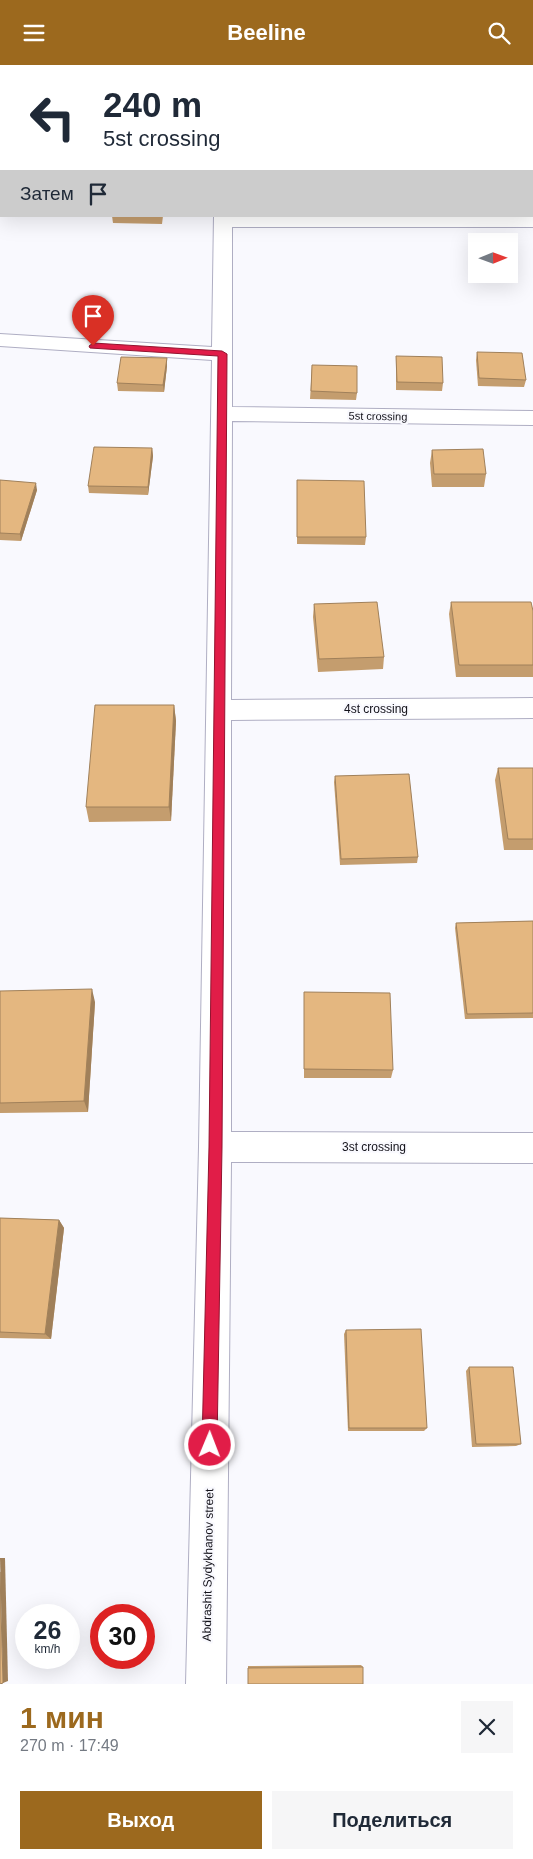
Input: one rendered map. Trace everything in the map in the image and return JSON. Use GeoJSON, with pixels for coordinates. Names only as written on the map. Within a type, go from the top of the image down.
{"type":"FeatureCollection","features":[{"type":"Feature","properties":{"kind":"street"},"geometry":{"type":"LineString","coordinates":[[227,218],[533,222]]}},
{"type":"Feature","properties":{"kind":"street","name":"Abdrashit Sydykhanov street"},"geometry":{"type":"LineString","coordinates":[[206,1684],[215,1147],[222,354],[227,218]]}},
{"type":"Feature","properties":{"kind":"street"},"geometry":{"type":"LineString","coordinates":[[0,340],[222,354]]}},
{"type":"Feature","properties":{"kind":"street","name":"5st crossing"},"geometry":{"type":"LineString","coordinates":[[222,414],[533,418]]}},
{"type":"Feature","properties":{"kind":"street","name":"4st crossing"},"geometry":{"type":"LineString","coordinates":[[220,710],[533,708]]}},
{"type":"Feature","properties":{"kind":"street","name":"3st crossing"},"geometry":{"type":"LineString","coordinates":[[215,1147],[533,1148]]}},
{"type":"Feature","properties":{"kind":"building"},"geometry":{"type":"Polygon","coordinates":[[[477,352],[522,353],[526,380],[479,378],[477,352]]]}},
{"type":"Feature","properties":{"kind":"building"},"geometry":{"type":"Polygon","coordinates":[[[396,356],[442,357],[443,383],[397,382],[396,356]]]}},
{"type":"Feature","properties":{"kind":"building"},"geometry":{"type":"Polygon","coordinates":[[[121,357],[167,358],[163,385],[117,383],[121,357]]]}},
{"type":"Feature","properties":{"kind":"building"},"geometry":{"type":"Polygon","coordinates":[[[312,365],[357,366],[357,393],[311,391],[312,365]]]}},
{"type":"Feature","properties":{"kind":"building"},"geometry":{"type":"Polygon","coordinates":[[[94,447],[152,448],[148,487],[88,486],[94,447]]]}},
{"type":"Feature","properties":{"kind":"building"},"geometry":{"type":"Polygon","coordinates":[[[483,449],[486,474],[434,474],[432,450],[483,449]]]}},
{"type":"Feature","properties":{"kind":"building"},"geometry":{"type":"Polygon","coordinates":[[[0,480],[36,483],[20,534],[0,533],[0,480]]]}},
{"type":"Feature","properties":{"kind":"building"},"geometry":{"type":"Polygon","coordinates":[[[297,480],[364,481],[366,537],[297,537],[297,480]]]}},
{"type":"Feature","properties":{"kind":"building"},"geometry":{"type":"Polygon","coordinates":[[[377,602],[384,657],[319,659],[314,604],[377,602]]]}},
{"type":"Feature","properties":{"kind":"building"},"geometry":{"type":"Polygon","coordinates":[[[451,602],[531,602],[533,611],[533,665],[459,665],[451,602]]]}},
{"type":"Feature","properties":{"kind":"building"},"geometry":{"type":"Polygon","coordinates":[[[95,705],[174,705],[169,807],[86,807],[95,705]]]}},
{"type":"Feature","properties":{"kind":"building"},"geometry":{"type":"Polygon","coordinates":[[[498,768],[533,768],[533,839],[508,839],[498,768]]]}},
{"type":"Feature","properties":{"kind":"building"},"geometry":{"type":"Polygon","coordinates":[[[409,774],[418,857],[341,859],[335,776],[409,774]]]}},
{"type":"Feature","properties":{"kind":"building"},"geometry":{"type":"Polygon","coordinates":[[[533,921],[533,1013],[467,1014],[456,923],[533,921]]]}},
{"type":"Feature","properties":{"kind":"building"},"geometry":{"type":"Polygon","coordinates":[[[92,989],[84,1101],[0,1103],[0,991],[92,989]]]}},
{"type":"Feature","properties":{"kind":"building"},"geometry":{"type":"Polygon","coordinates":[[[304,992],[390,993],[393,1070],[304,1069],[304,992]]]}},
{"type":"Feature","properties":{"kind":"building"},"geometry":{"type":"Polygon","coordinates":[[[0,1218],[59,1220],[45,1334],[0,1332],[0,1218]]]}},
{"type":"Feature","properties":{"kind":"building"},"geometry":{"type":"Polygon","coordinates":[[[421,1329],[427,1428],[349,1428],[346,1330],[421,1329]]]}},
{"type":"Feature","properties":{"kind":"building"},"geometry":{"type":"Polygon","coordinates":[[[469,1367],[513,1367],[521,1444],[476,1444],[469,1367]]]}},
{"type":"Feature","properties":{"kind":"building"},"geometry":{"type":"Polygon","coordinates":[[[0,1572],[3,1683],[0,1684],[0,1572]]]}},
{"type":"Feature","properties":{"kind":"building"},"geometry":{"type":"Polygon","coordinates":[[[363,1667],[363,1684],[248,1684],[248,1668],[363,1667]]]}},
{"type":"Feature","properties":{"kind":"route"},"geometry":{"type":"LineString","coordinates":[[93,346],[222,354],[215,1147],[210,1445]]}}]}
